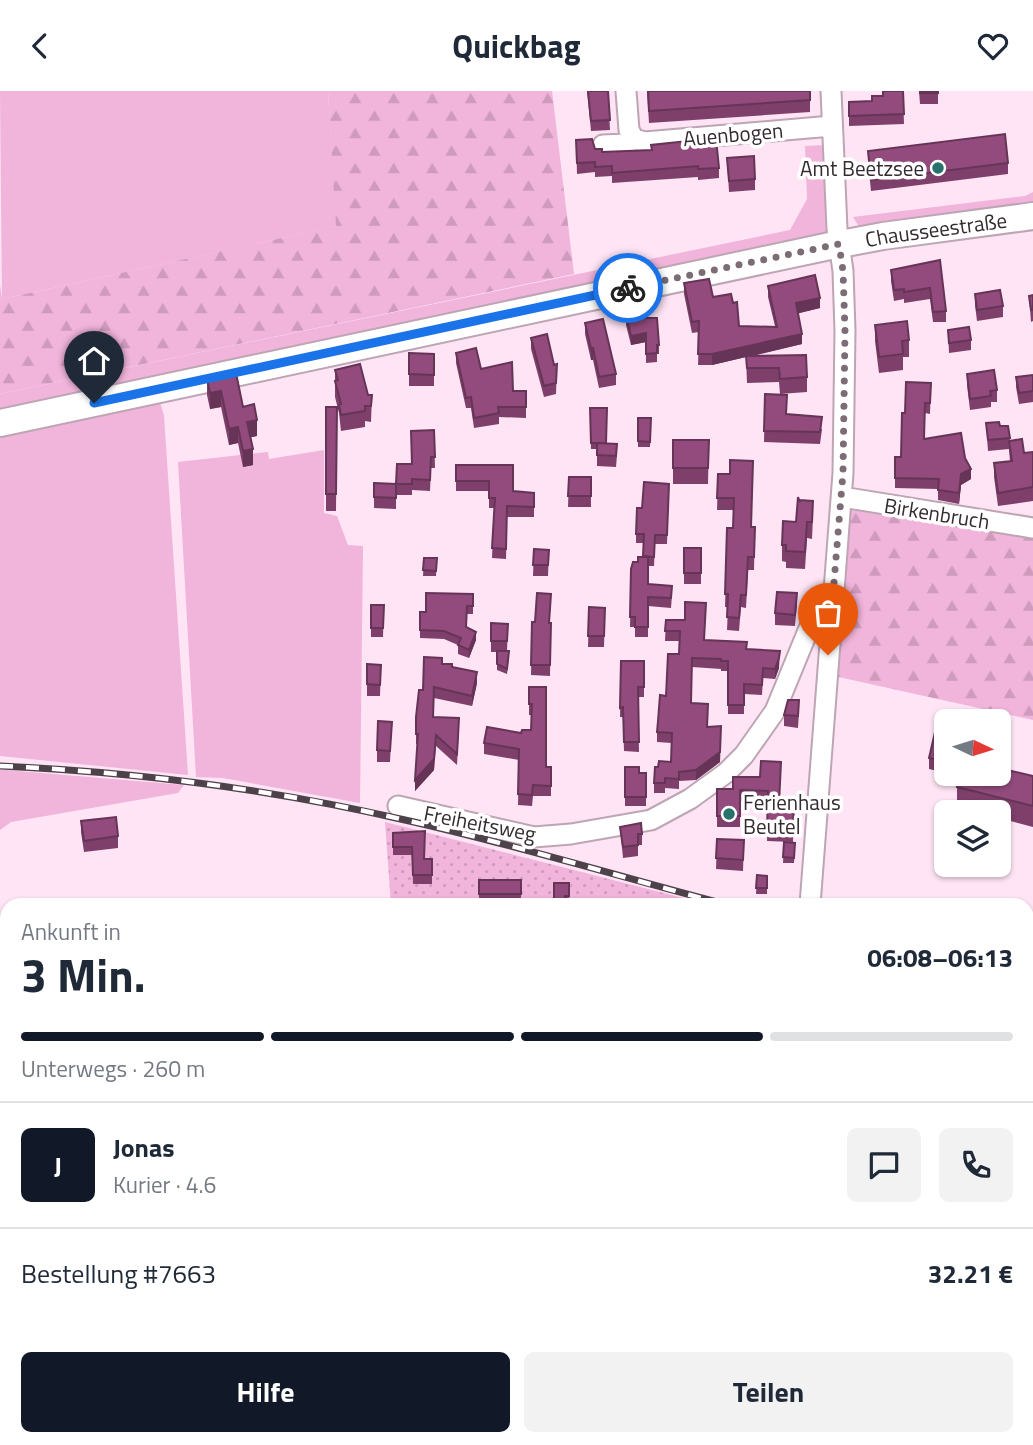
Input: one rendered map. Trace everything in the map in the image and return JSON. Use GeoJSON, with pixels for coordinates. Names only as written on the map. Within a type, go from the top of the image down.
{"type":"FeatureCollection","features":[{"type":"Feature","properties":{"kind":"main road","name":"Chausseestraße"},"geometry":{"type":"LineString","coordinates":[[0,423],[839,244],[1033,216]]}},
{"type":"Feature","properties":{"kind":"street"},"geometry":{"type":"LineString","coordinates":[[626,91],[629,130],[634,139]]}},
{"type":"Feature","properties":{"kind":"street"},"geometry":{"type":"LineString","coordinates":[[811,898],[842,497],[845,331],[831,91]]}},
{"type":"Feature","properties":{"kind":"street","name":"Auenbogen"},"geometry":{"type":"LineString","coordinates":[[603,145],[626,144],[634,139],[645,142],[832,126]]}},
{"type":"Feature","properties":{"kind":"street","name":"Birkenbruch"},"geometry":{"type":"LineString","coordinates":[[842,497],[1033,528]]}},
{"type":"Feature","properties":{"kind":"street","name":"Freiheitsweg"},"geometry":{"type":"LineString","coordinates":[[398,806],[534,837],[584,832],[651,820],[691,799],[726,773],[744,755],[775,711],[814,616],[831,614]]}},
{"type":"Feature","properties":{"kind":"green space"},"geometry":{"type":"Polygon","coordinates":[[[0,91],[328,91],[337,226],[2,299],[0,91]]]}},
{"type":"Feature","properties":{"kind":"green space"},"geometry":{"type":"Polygon","coordinates":[[[328,91],[552,91],[574,274],[0,394],[0,285],[2,299],[336,226],[328,91]]]}},
{"type":"Feature","properties":{"kind":"green space"},"geometry":{"type":"Polygon","coordinates":[[[827,145],[830,236],[0,411],[0,394],[790,230],[807,199],[805,146],[827,145]]]}},
{"type":"Feature","properties":{"kind":"green space"},"geometry":{"type":"Polygon","coordinates":[[[1033,192],[1033,203],[1017,209],[861,230],[853,217],[1025,196],[1033,192]]]}},
{"type":"Feature","properties":{"kind":"green space"},"geometry":{"type":"Polygon","coordinates":[[[150,401],[160,402],[164,416],[188,775],[0,756],[0,432],[150,401]]]}},
{"type":"Feature","properties":{"kind":"green space"},"geometry":{"type":"Polygon","coordinates":[[[324,450],[324,513],[337,516],[348,545],[363,546],[360,803],[223,778],[196,777],[178,462],[268,452],[269,459],[324,450]]]}},
{"type":"Feature","properties":{"kind":"green space"},"geometry":{"type":"Polygon","coordinates":[[[847,503],[1033,532],[1033,720],[1012,715],[1012,709],[983,709],[834,676],[847,503]]]}},
{"type":"Feature","properties":{"kind":"green space"},"geometry":{"type":"Polygon","coordinates":[[[0,770],[184,785],[178,793],[11,822],[0,830],[0,770]]]}},
{"type":"Feature","properties":{"kind":"green space"},"geometry":{"type":"Polygon","coordinates":[[[385,822],[684,898],[390,898],[385,822]]]}},
{"type":"Feature","properties":{"kind":"building"},"geometry":{"type":"Polygon","coordinates":[[[588,91],[608,91],[610,120],[591,121],[588,91]]]}},
{"type":"Feature","properties":{"kind":"building"},"geometry":{"type":"Polygon","coordinates":[[[648,91],[810,91],[810,100],[649,111],[648,91]]]}},
{"type":"Feature","properties":{"kind":"building"},"geometry":{"type":"Polygon","coordinates":[[[883,91],[903,91],[904,114],[849,116],[849,102],[872,101],[872,96],[883,96],[883,91]]]}},
{"type":"Feature","properties":{"kind":"building"},"geometry":{"type":"Polygon","coordinates":[[[938,91],[938,93],[920,93],[938,91]]]}},
{"type":"Feature","properties":{"kind":"building","name":"Amt Beetzsee"},"geometry":{"type":"Polygon","coordinates":[[[1005,134],[1008,163],[871,180],[868,151],[1005,134]]]}},
{"type":"Feature","properties":{"kind":"building"},"geometry":{"type":"Polygon","coordinates":[[[716,138],[719,168],[698,169],[698,166],[612,173],[612,166],[595,167],[595,162],[577,163],[576,140],[592,139],[595,149],[602,149],[602,152],[652,150],[651,145],[716,138]]]}},
{"type":"Feature","properties":{"kind":"building"},"geometry":{"type":"Polygon","coordinates":[[[754,156],[755,179],[729,181],[727,158],[754,156]]]}},
{"type":"Feature","properties":{"kind":"building"},"geometry":{"type":"Polygon","coordinates":[[[940,260],[946,311],[933,312],[930,288],[904,292],[904,289],[894,290],[891,270],[940,260]]]}},
{"type":"Feature","properties":{"kind":"building"},"geometry":{"type":"Polygon","coordinates":[[[815,275],[820,298],[796,303],[802,334],[712,354],[698,354],[699,321],[692,322],[684,283],[709,279],[713,297],[731,294],[733,303],[737,302],[739,326],[777,327],[768,286],[815,275]]]}},
{"type":"Feature","properties":{"kind":"building"},"geometry":{"type":"Polygon","coordinates":[[[1000,290],[1003,306],[977,310],[975,294],[1000,290]]]}},
{"type":"Feature","properties":{"kind":"building"},"geometry":{"type":"Polygon","coordinates":[[[1033,295],[1033,310],[1031,310],[1029,296],[1033,295]]]}},
{"type":"Feature","properties":{"kind":"building"},"geometry":{"type":"Polygon","coordinates":[[[645,312],[646,318],[657,318],[657,353],[646,354],[646,333],[631,336],[626,316],[645,312]]]}},
{"type":"Feature","properties":{"kind":"building"},"geometry":{"type":"Polygon","coordinates":[[[603,319],[616,374],[599,377],[585,323],[603,319]]]}},
{"type":"Feature","properties":{"kind":"building"},"geometry":{"type":"Polygon","coordinates":[[[907,321],[909,340],[902,341],[903,354],[879,357],[875,325],[907,321]]]}},
{"type":"Feature","properties":{"kind":"building"},"geometry":{"type":"Polygon","coordinates":[[[969,327],[971,340],[949,343],[948,330],[969,327]]]}},
{"type":"Feature","properties":{"kind":"building"},"geometry":{"type":"Polygon","coordinates":[[[547,334],[554,365],[557,364],[556,383],[544,386],[531,338],[547,334]]]}},
{"type":"Feature","properties":{"kind":"building"},"geometry":{"type":"Polygon","coordinates":[[[476,348],[481,369],[512,362],[513,391],[526,391],[526,407],[498,407],[499,413],[474,418],[471,397],[466,398],[456,353],[476,348]]]}},
{"type":"Feature","properties":{"kind":"building"},"geometry":{"type":"Polygon","coordinates":[[[409,353],[434,354],[434,375],[409,374],[409,353]]]}},
{"type":"Feature","properties":{"kind":"building"},"geometry":{"type":"Polygon","coordinates":[[[806,355],[807,377],[780,379],[779,368],[747,368],[746,356],[806,355]]]}},
{"type":"Feature","properties":{"kind":"building"},"geometry":{"type":"Polygon","coordinates":[[[360,364],[368,395],[372,395],[371,406],[365,406],[365,411],[341,415],[335,370],[360,364]]]}},
{"type":"Feature","properties":{"kind":"building"},"geometry":{"type":"Polygon","coordinates":[[[994,370],[997,390],[990,391],[991,396],[970,399],[967,374],[994,370]]]}},
{"type":"Feature","properties":{"kind":"building"},"geometry":{"type":"Polygon","coordinates":[[[236,373],[243,407],[254,404],[257,420],[247,422],[253,449],[243,451],[238,427],[229,429],[221,391],[210,393],[207,379],[236,373]]]}},
{"type":"Feature","properties":{"kind":"building"},"geometry":{"type":"Polygon","coordinates":[[[1033,375],[1033,391],[1019,393],[1016,377],[1033,375]]]}},
{"type":"Feature","properties":{"kind":"building"},"geometry":{"type":"Polygon","coordinates":[[[906,382],[931,383],[930,403],[925,403],[924,439],[961,433],[965,458],[971,469],[961,474],[959,493],[938,490],[939,479],[895,478],[895,457],[901,457],[906,382]]]}},
{"type":"Feature","properties":{"kind":"building"},"geometry":{"type":"Polygon","coordinates":[[[765,394],[787,395],[786,414],[822,417],[820,432],[764,431],[765,394]]]}},
{"type":"Feature","properties":{"kind":"building"},"geometry":{"type":"Polygon","coordinates":[[[326,407],[337,407],[336,494],[326,494],[326,407]]]}},
{"type":"Feature","properties":{"kind":"building"},"geometry":{"type":"Polygon","coordinates":[[[590,408],[607,408],[606,443],[591,443],[590,408]]]}},
{"type":"Feature","properties":{"kind":"building"},"geometry":{"type":"Polygon","coordinates":[[[638,418],[651,418],[650,442],[638,441],[638,418]]]}},
{"type":"Feature","properties":{"kind":"building"},"geometry":{"type":"Polygon","coordinates":[[[999,422],[1000,426],[1008,426],[1010,438],[988,440],[986,423],[999,422]]]}},
{"type":"Feature","properties":{"kind":"building"},"geometry":{"type":"Polygon","coordinates":[[[434,430],[435,457],[431,457],[430,480],[412,479],[412,484],[396,484],[397,464],[412,464],[411,431],[434,430]]]}},
{"type":"Feature","properties":{"kind":"building"},"geometry":{"type":"Polygon","coordinates":[[[1022,439],[1024,453],[1033,452],[1033,487],[998,493],[994,463],[1012,461],[1009,441],[1022,439]]]}},
{"type":"Feature","properties":{"kind":"building"},"geometry":{"type":"Polygon","coordinates":[[[673,440],[709,440],[708,468],[673,468],[673,440]]]}},
{"type":"Feature","properties":{"kind":"building"},"geometry":{"type":"Polygon","coordinates":[[[597,443],[617,444],[616,456],[597,455],[597,443]]]}},
{"type":"Feature","properties":{"kind":"building"},"geometry":{"type":"Polygon","coordinates":[[[730,460],[753,461],[751,527],[755,527],[754,557],[748,557],[746,595],[741,595],[739,618],[727,617],[728,594],[725,594],[727,528],[733,528],[734,498],[717,498],[718,474],[730,474],[730,460]]]}},
{"type":"Feature","properties":{"kind":"building"},"geometry":{"type":"Polygon","coordinates":[[[456,465],[513,465],[513,491],[534,493],[534,507],[507,506],[506,549],[492,548],[495,498],[489,498],[489,481],[456,481],[456,465]]]}},
{"type":"Feature","properties":{"kind":"building"},"geometry":{"type":"Polygon","coordinates":[[[569,477],[591,477],[591,496],[568,496],[569,477]]]}},
{"type":"Feature","properties":{"kind":"building"},"geometry":{"type":"Polygon","coordinates":[[[644,482],[669,484],[667,535],[655,535],[654,557],[643,556],[644,534],[636,534],[637,508],[642,508],[644,482]]]}},
{"type":"Feature","properties":{"kind":"building"},"geometry":{"type":"Polygon","coordinates":[[[374,483],[396,484],[396,498],[374,497],[374,483]]]}},
{"type":"Feature","properties":{"kind":"building"},"geometry":{"type":"Polygon","coordinates":[[[798,497],[800,502],[813,501],[812,522],[807,522],[805,552],[786,551],[786,545],[782,545],[783,521],[796,522],[798,497]]]}},
{"type":"Feature","properties":{"kind":"building"},"geometry":{"type":"Polygon","coordinates":[[[684,548],[701,548],[701,573],[684,573],[684,548]]]}},
{"type":"Feature","properties":{"kind":"building"},"geometry":{"type":"Polygon","coordinates":[[[534,549],[549,550],[548,565],[533,565],[534,549]]]}},
{"type":"Feature","properties":{"kind":"building"},"geometry":{"type":"Polygon","coordinates":[[[638,557],[648,557],[648,584],[672,586],[671,598],[648,597],[648,627],[635,627],[635,617],[630,617],[631,569],[633,562],[638,562],[638,557]]]}},
{"type":"Feature","properties":{"kind":"building"},"geometry":{"type":"Polygon","coordinates":[[[424,558],[437,558],[436,571],[423,570],[424,558]]]}},
{"type":"Feature","properties":{"kind":"building"},"geometry":{"type":"Polygon","coordinates":[[[777,592],[797,593],[795,615],[775,613],[777,592]]]}},
{"type":"Feature","properties":{"kind":"building"},"geometry":{"type":"Polygon","coordinates":[[[426,593],[473,594],[473,606],[467,606],[466,627],[476,632],[469,650],[458,645],[461,638],[444,631],[420,630],[420,612],[426,612],[426,593]]]}},
{"type":"Feature","properties":{"kind":"building"},"geometry":{"type":"Polygon","coordinates":[[[537,593],[551,594],[550,665],[531,665],[532,622],[535,622],[537,593]]]}},
{"type":"Feature","properties":{"kind":"building"},"geometry":{"type":"Polygon","coordinates":[[[685,602],[706,603],[704,640],[747,642],[746,649],[780,651],[779,658],[775,669],[763,668],[762,685],[744,684],[744,705],[728,705],[728,661],[692,658],[691,703],[708,704],[707,727],[721,726],[720,752],[696,770],[679,772],[679,779],[665,778],[665,783],[654,783],[655,767],[658,767],[659,761],[671,762],[672,733],[657,732],[660,695],[666,696],[668,654],[679,654],[680,631],[665,631],[666,620],[685,620],[685,602]]]}},
{"type":"Feature","properties":{"kind":"building"},"geometry":{"type":"Polygon","coordinates":[[[371,605],[384,605],[383,628],[371,628],[371,605]]]}},
{"type":"Feature","properties":{"kind":"building"},"geometry":{"type":"Polygon","coordinates":[[[589,607],[605,608],[604,636],[588,636],[589,607]]]}},
{"type":"Feature","properties":{"kind":"building"},"geometry":{"type":"Polygon","coordinates":[[[491,623],[508,624],[507,641],[491,641],[491,623]]]}},
{"type":"Feature","properties":{"kind":"building"},"geometry":{"type":"Polygon","coordinates":[[[497,651],[509,651],[507,669],[497,664],[497,651]]]}},
{"type":"Feature","properties":{"kind":"building"},"geometry":{"type":"Polygon","coordinates":[[[424,657],[442,658],[442,664],[452,664],[452,667],[477,672],[472,696],[434,687],[433,717],[459,718],[457,754],[436,735],[434,759],[415,780],[418,734],[416,717],[419,690],[423,690],[424,657]]]}},
{"type":"Feature","properties":{"kind":"building"},"geometry":{"type":"Polygon","coordinates":[[[621,661],[644,661],[644,687],[638,687],[639,742],[624,742],[623,707],[620,708],[621,661]]]}},
{"type":"Feature","properties":{"kind":"building"},"geometry":{"type":"Polygon","coordinates":[[[367,664],[381,665],[380,685],[367,684],[367,664]]]}},
{"type":"Feature","properties":{"kind":"building"},"geometry":{"type":"Polygon","coordinates":[[[529,687],[546,687],[546,767],[551,767],[551,786],[533,785],[532,795],[518,794],[519,749],[484,743],[487,727],[521,733],[522,730],[531,730],[532,704],[529,704],[529,687]]]}},
{"type":"Feature","properties":{"kind":"building"},"geometry":{"type":"Polygon","coordinates":[[[788,700],[799,700],[798,716],[784,715],[788,700]]]}},
{"type":"Feature","properties":{"kind":"building"},"geometry":{"type":"Polygon","coordinates":[[[378,721],[392,722],[390,751],[377,750],[378,721]]]}},
{"type":"Feature","properties":{"kind":"building"},"geometry":{"type":"Polygon","coordinates":[[[934,737],[934,759],[929,758],[934,737]]]}},
{"type":"Feature","properties":{"kind":"building"},"geometry":{"type":"Polygon","coordinates":[[[761,761],[781,762],[779,804],[794,804],[793,831],[767,830],[768,791],[740,790],[740,816],[717,816],[717,789],[733,789],[733,777],[760,777],[761,761]]]}},
{"type":"Feature","properties":{"kind":"building"},"geometry":{"type":"Polygon","coordinates":[[[625,767],[639,767],[639,773],[646,773],[646,797],[625,797],[625,767]]]}},
{"type":"Feature","properties":{"kind":"building"},"geometry":{"type":"Polygon","coordinates":[[[1012,771],[1033,776],[1033,806],[1011,800],[957,787],[1012,786],[1012,771]]]}},
{"type":"Feature","properties":{"kind":"building"},"geometry":{"type":"Polygon","coordinates":[[[116,817],[118,836],[84,841],[81,821],[116,817]]]}},
{"type":"Feature","properties":{"kind":"building"},"geometry":{"type":"Polygon","coordinates":[[[641,823],[642,834],[638,834],[638,845],[623,847],[620,827],[641,823]]]}},
{"type":"Feature","properties":{"kind":"building"},"geometry":{"type":"Polygon","coordinates":[[[425,831],[424,859],[432,859],[432,875],[413,875],[412,847],[393,847],[393,833],[425,831]]]}},
{"type":"Feature","properties":{"kind":"building"},"geometry":{"type":"Polygon","coordinates":[[[717,839],[744,840],[743,860],[716,858],[717,839]]]}},
{"type":"Feature","properties":{"kind":"building"},"geometry":{"type":"Polygon","coordinates":[[[784,842],[795,843],[794,858],[783,857],[784,842]]]}},
{"type":"Feature","properties":{"kind":"building"},"geometry":{"type":"Polygon","coordinates":[[[757,875],[767,876],[767,888],[756,888],[757,875]]]}},
{"type":"Feature","properties":{"kind":"building"},"geometry":{"type":"Polygon","coordinates":[[[479,880],[521,880],[521,894],[479,894],[479,880]]]}},
{"type":"Feature","properties":{"kind":"building"},"geometry":{"type":"Polygon","coordinates":[[[554,883],[569,883],[569,896],[554,898],[554,883]]]}},
{"type":"Feature","properties":{"kind":"railway"},"geometry":{"type":"LineString","coordinates":[[0,766],[153,778],[304,799],[445,829],[702,898]]}},
{"type":"Feature","properties":{"kind":"way so far"},"geometry":{"type":"LineString","coordinates":[[628,288],[839,244],[843,271],[845,331],[843,473],[828,655]]}},
{"type":"Feature","properties":{"kind":"place","name":"Amt Beetzsee"},"geometry":{"type":"Point","coordinates":[938,168]}},
{"type":"Feature","properties":{"kind":"place","name":"Ferienhaus Beutel"},"geometry":{"type":"Point","coordinates":[729,814]}},
{"type":"Feature","properties":{"kind":"route"},"geometry":{"type":"LineString","coordinates":[[94,403],[628,288]]}}]}
